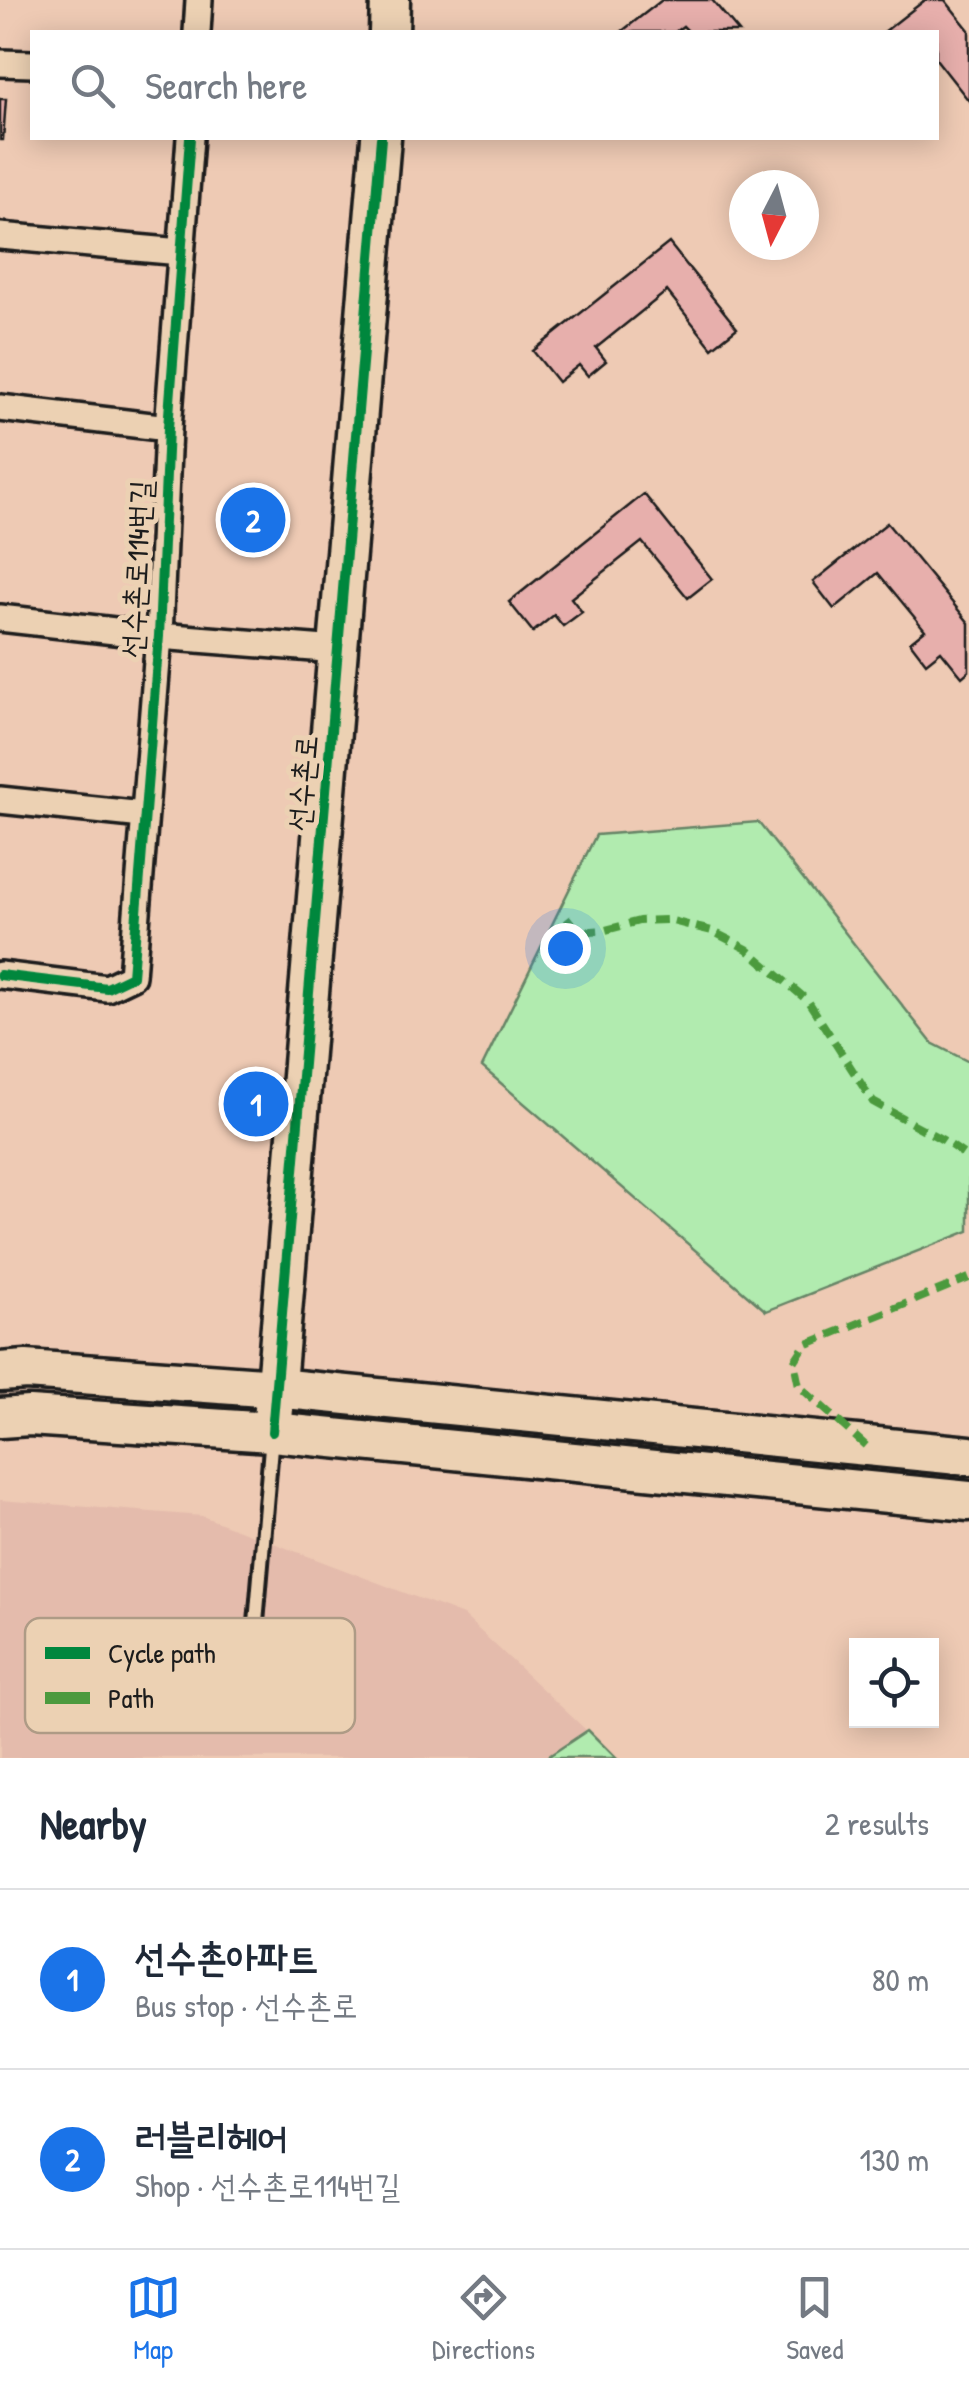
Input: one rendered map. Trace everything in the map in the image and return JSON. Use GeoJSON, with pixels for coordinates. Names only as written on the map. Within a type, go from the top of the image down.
{"type":"FeatureCollection","features":[{"type":"Feature","properties":{"kind":"street"},"geometry":{"type":"LineString","coordinates":[[197,30],[199,0]]}},
{"type":"Feature","properties":{"kind":"street"},"geometry":{"type":"LineString","coordinates":[[388,30],[390,0]]}},
{"type":"Feature","properties":{"kind":"street"},"geometry":{"type":"LineString","coordinates":[[0,63],[30,64]]}},
{"type":"Feature","properties":{"kind":"street","name":"선수촌로114번길"},"geometry":{"type":"LineString","coordinates":[[0,975],[107,988],[132,976],[159,636],[168,428],[190,140]]}},
{"type":"Feature","properties":{"kind":"street","name":"선수촌로"},"geometry":{"type":"LineString","coordinates":[[272,1432],[382,140]]}},
{"type":"Feature","properties":{"kind":"street"},"geometry":{"type":"LineString","coordinates":[[0,236],[181,252]]}},
{"type":"Feature","properties":{"kind":"street"},"geometry":{"type":"LineString","coordinates":[[0,408],[168,428]]}},
{"type":"Feature","properties":{"kind":"street"},"geometry":{"type":"LineString","coordinates":[[0,618],[338,650]]}},
{"type":"Feature","properties":{"kind":"street"},"geometry":{"type":"LineString","coordinates":[[0,800],[143,815]]}},
{"type":"Feature","properties":{"kind":"street"},"geometry":{"type":"LineString","coordinates":[[0,1372],[26,1370],[276,1388],[969,1456]]}},
{"type":"Feature","properties":{"kind":"street"},"geometry":{"type":"LineString","coordinates":[[0,1418],[29,1416],[272,1432],[969,1501]]}},
{"type":"Feature","properties":{"kind":"lane"},"geometry":{"type":"LineString","coordinates":[[256,1618],[272,1432]]}},
{"type":"Feature","properties":{"kind":"shaded area"},"geometry":{"type":"Polygon","coordinates":[[[0,1500],[202,1516],[463,1615],[616,1758],[0,1758],[0,1500]]]}},
{"type":"Feature","properties":{"kind":"green space"},"geometry":{"type":"Polygon","coordinates":[[[758,822],[932,1043],[969,1062],[969,1231],[766,1311],[482,1067],[596,835],[758,822]]]}},
{"type":"Feature","properties":{"kind":"green space"},"geometry":{"type":"Polygon","coordinates":[[[588,1730],[616,1758],[546,1758],[588,1730]]]}},
{"type":"Feature","properties":{"kind":"building"},"geometry":{"type":"Polygon","coordinates":[[[662,0],[712,0],[737,30],[687,30],[683,26],[678,30],[624,30],[662,0]]]}},
{"type":"Feature","properties":{"kind":"building"},"geometry":{"type":"Polygon","coordinates":[[[925,0],[945,0],[969,30],[969,101],[939,63],[939,30],[887,30],[925,0]]]}},
{"type":"Feature","properties":{"kind":"building"},"geometry":{"type":"Polygon","coordinates":[[[0,99],[6,99],[3,140],[0,140],[0,99]]]}},
{"type":"Feature","properties":{"kind":"building"},"geometry":{"type":"Polygon","coordinates":[[[669,243],[737,328],[712,348],[667,291],[596,348],[606,361],[588,376],[579,365],[558,382],[533,351],[669,243]]]}},
{"type":"Feature","properties":{"kind":"building"},"geometry":{"type":"Polygon","coordinates":[[[644,494],[712,579],[688,598],[642,542],[571,598],[582,612],[563,626],[554,615],[533,632],[509,602],[644,494]]]}},
{"type":"Feature","properties":{"kind":"building"},"geometry":{"type":"Polygon","coordinates":[[[887,523],[969,623],[969,671],[962,677],[941,651],[926,663],[910,642],[925,630],[878,573],[834,609],[813,582],[887,523]]]}},
{"type":"Feature","properties":{"kind":"marked path"},"geometry":{"type":"LineString","coordinates":[[567,918],[578,932],[668,920],[712,931],[747,949],[808,1001],[873,1102],[969,1158]]}},
{"type":"Feature","properties":{"kind":"marked path"},"geometry":{"type":"LineString","coordinates":[[866,1446],[799,1386],[794,1362],[805,1345],[969,1278]]}},
{"type":"Feature","properties":{"kind":"cycle path"},"geometry":{"type":"LineString","coordinates":[[0,975],[107,988],[132,976],[159,636],[168,428],[190,140]]}},
{"type":"Feature","properties":{"kind":"cycle path"},"geometry":{"type":"LineString","coordinates":[[272,1432],[381,140]]}},
{"type":"Feature","properties":{"kind":"place","name":"러블리헤어"},"geometry":{"type":"Point","coordinates":[253,520]}},
{"type":"Feature","properties":{"kind":"place","name":"선수촌아파트"},"geometry":{"type":"Point","coordinates":[256,1104]}}]}
